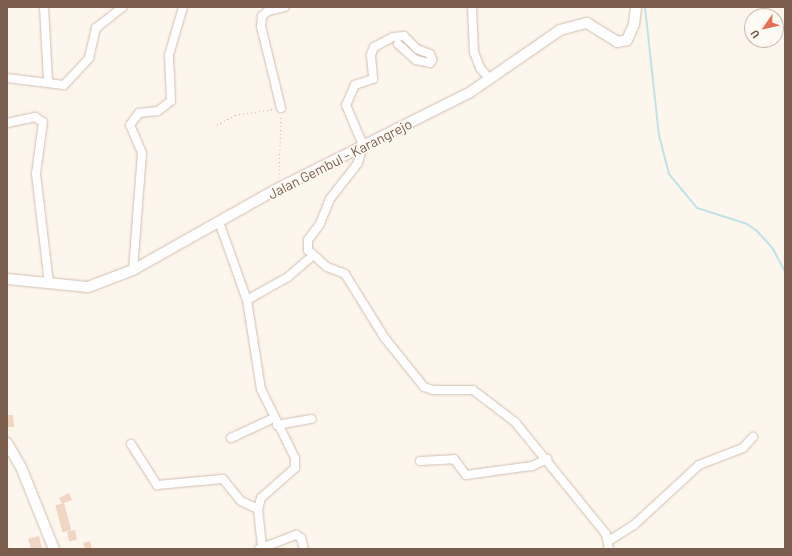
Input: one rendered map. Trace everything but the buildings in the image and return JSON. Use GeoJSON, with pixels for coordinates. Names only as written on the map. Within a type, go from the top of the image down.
{"type":"FeatureCollection","features":[{"type":"Feature","properties":{"kind":"street"},"geometry":{"type":"LineString","coordinates":[[44,7],[48,82]]}},
{"type":"Feature","properties":{"kind":"street"},"geometry":{"type":"LineString","coordinates":[[7,78],[64,85],[89,58],[96,28],[123,7]]}},
{"type":"Feature","properties":{"kind":"street"},"geometry":{"type":"LineString","coordinates":[[133,270],[142,153],[130,125],[139,113],[158,111],[171,101],[169,54],[183,7]]}},
{"type":"Feature","properties":{"kind":"street"},"geometry":{"type":"LineString","coordinates":[[281,108],[261,26],[264,9],[286,7]]}},
{"type":"Feature","properties":{"kind":"street"},"geometry":{"type":"LineString","coordinates":[[472,7],[474,52],[480,68],[490,79]]}},
{"type":"Feature","properties":{"kind":"street","name":"Jalan Gembul - Karangrejo"},"geometry":{"type":"LineString","coordinates":[[7,279],[88,287],[133,270],[276,190],[363,145],[455,101],[490,79],[539,42],[574,24],[596,26],[620,43],[627,40],[636,7]]}},
{"type":"Feature","properties":{"kind":"street"},"geometry":{"type":"LineString","coordinates":[[398,44],[416,60],[430,63],[432,60],[430,54],[417,49],[404,36],[394,37],[374,48],[371,55],[373,79],[355,84],[346,105],[363,145],[357,167],[333,194],[306,245],[312,256],[327,267],[345,274],[384,337],[424,387],[432,390],[473,390],[515,422],[547,459],[610,540]]}},
{"type":"Feature","properties":{"kind":"street"},"geometry":{"type":"LineString","coordinates":[[7,123],[35,117],[43,122],[36,174],[49,283]]}},
{"type":"Feature","properties":{"kind":"street"},"geometry":{"type":"LineString","coordinates":[[218,222],[247,300],[259,381],[296,464],[265,492],[258,509],[260,548],[296,535],[301,538],[304,549]]}},
{"type":"Feature","properties":{"kind":"street"},"geometry":{"type":"LineString","coordinates":[[247,300],[288,277],[312,256]]}},
{"type":"Feature","properties":{"kind":"street"},"geometry":{"type":"LineString","coordinates":[[231,438],[276,422],[311,419]]}},
{"type":"Feature","properties":{"kind":"street"},"geometry":{"type":"LineString","coordinates":[[608,549],[610,540],[634,525],[699,465],[743,448],[753,437]]}},
{"type":"Feature","properties":{"kind":"street"},"geometry":{"type":"LineString","coordinates":[[7,443],[21,467],[54,549]]}},
{"type":"Feature","properties":{"kind":"street"},"geometry":{"type":"LineString","coordinates":[[131,444],[157,485],[223,479],[241,501],[258,509]]}},
{"type":"Feature","properties":{"kind":"street"},"geometry":{"type":"LineString","coordinates":[[420,461],[454,459],[466,475],[532,466],[547,459]]}},
{"type":"Feature","properties":{"kind":"path"},"geometry":{"type":"LineString","coordinates":[[217,125],[239,114],[281,108],[279,180],[276,190]]}},
{"type":"Feature","properties":{"kind":"waterway"},"geometry":{"type":"LineString","coordinates":[[645,7],[659,135],[669,174],[697,208],[747,224],[757,231],[773,249],[785,272]]}}]}
